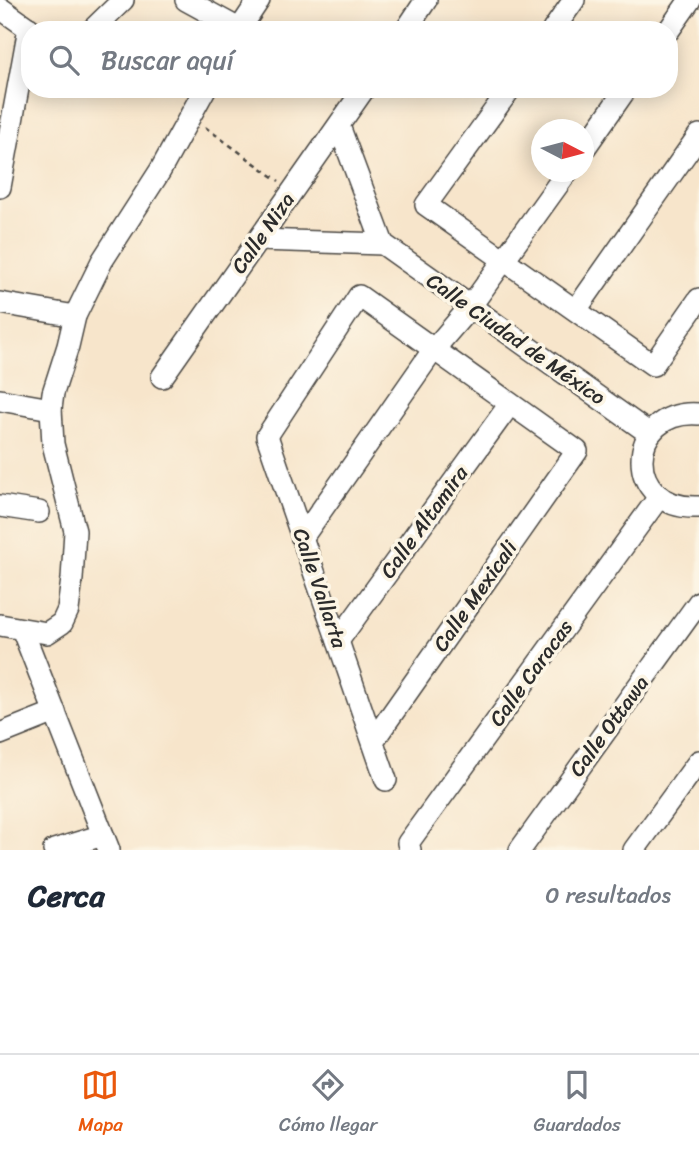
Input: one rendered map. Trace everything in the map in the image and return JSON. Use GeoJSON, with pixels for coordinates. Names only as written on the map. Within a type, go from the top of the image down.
{"type":"FeatureCollection","features":[{"type":"Feature","properties":{"kind":"street"},"geometry":{"type":"LineString","coordinates":[[101,21],[122,0]]}},
{"type":"Feature","properties":{"kind":"street"},"geometry":{"type":"LineString","coordinates":[[186,0],[224,21]]}},
{"type":"Feature","properties":{"kind":"street"},"geometry":{"type":"LineString","coordinates":[[245,21],[259,0]]}},
{"type":"Feature","properties":{"kind":"street"},"geometry":{"type":"LineString","coordinates":[[412,21],[426,0]]}},
{"type":"Feature","properties":{"kind":"street"},"geometry":{"type":"LineString","coordinates":[[559,21],[574,0]]}},
{"type":"Feature","properties":{"kind":"street"},"geometry":{"type":"LineString","coordinates":[[675,21],[690,0]]}},
{"type":"Feature","properties":{"kind":"street"},"geometry":{"type":"LineString","coordinates":[[0,8],[21,23]]}},
{"type":"Feature","properties":{"kind":"street"},"geometry":{"type":"LineString","coordinates":[[0,187],[21,76]]}},
{"type":"Feature","properties":{"kind":"street"},"geometry":{"type":"LineString","coordinates":[[0,625],[47,632],[62,622],[68,610],[75,531],[53,444],[53,393],[75,316],[102,261],[160,171],[200,98]]}},
{"type":"Feature","properties":{"kind":"street","name":"Calle Niza"},"geometry":{"type":"LineString","coordinates":[[162,377],[358,98]]}},
{"type":"Feature","properties":{"kind":"street"},"geometry":{"type":"LineString","coordinates":[[503,98],[426,205],[653,365],[699,299]]}},
{"type":"Feature","properties":{"kind":"street"},"geometry":{"type":"LineString","coordinates":[[594,134],[620,98]]}},
{"type":"Feature","properties":{"kind":"street"},"geometry":{"type":"LineString","coordinates":[[259,240],[383,244],[339,126]]}},
{"type":"Feature","properties":{"kind":"street"},"geometry":{"type":"LineString","coordinates":[[576,310],[699,135]]}},
{"type":"Feature","properties":{"kind":"street"},"geometry":{"type":"LineString","coordinates":[[302,538],[434,349],[470,307],[560,182]]}},
{"type":"Feature","properties":{"kind":"street","name":"Calle Ciudad de México"},"geometry":{"type":"LineString","coordinates":[[383,244],[650,434]]}},
{"type":"Feature","properties":{"kind":"street","name":"Calle Vallarta"},"geometry":{"type":"LineString","coordinates":[[386,780],[267,436],[359,296],[434,349]]}},
{"type":"Feature","properties":{"kind":"street"},"geometry":{"type":"LineString","coordinates":[[0,303],[75,316]]}},
{"type":"Feature","properties":{"kind":"street"},"geometry":{"type":"LineString","coordinates":[[434,349],[510,404]]}},
{"type":"Feature","properties":{"kind":"street"},"geometry":{"type":"LineString","coordinates":[[0,400],[51,409]]}},
{"type":"Feature","properties":{"kind":"street","name":"Calle Mexicali"},"geometry":{"type":"LineString","coordinates":[[373,741],[576,451],[510,404]]}},
{"type":"Feature","properties":{"kind":"street","name":"Calle Altamira"},"geometry":{"type":"LineString","coordinates":[[338,641],[510,404]]}},
{"type":"Feature","properties":{"kind":"street"},"geometry":{"type":"LineString","coordinates":[[699,414],[680,414],[663,421],[650,434],[642,457],[643,470],[659,497],[671,505],[683,508],[699,507]]}},
{"type":"Feature","properties":{"kind":"street","name":"Calle Caracas"},"geometry":{"type":"LineString","coordinates":[[410,850],[408,843],[659,497]]}},
{"type":"Feature","properties":{"kind":"street"},"geometry":{"type":"LineString","coordinates":[[0,506],[39,512]]}},
{"type":"Feature","properties":{"kind":"street","name":"Calle Ottawa"},"geometry":{"type":"LineString","coordinates":[[520,850],[699,602]]}},
{"type":"Feature","properties":{"kind":"street"},"geometry":{"type":"LineString","coordinates":[[22,629],[106,842],[54,850]]}},
{"type":"Feature","properties":{"kind":"street"},"geometry":{"type":"LineString","coordinates":[[0,734],[55,712]]}},
{"type":"Feature","properties":{"kind":"street"},"geometry":{"type":"LineString","coordinates":[[634,850],[699,761]]}},
{"type":"Feature","properties":{"kind":"path"},"geometry":{"type":"LineString","coordinates":[[203,126],[284,185]]}}]}
